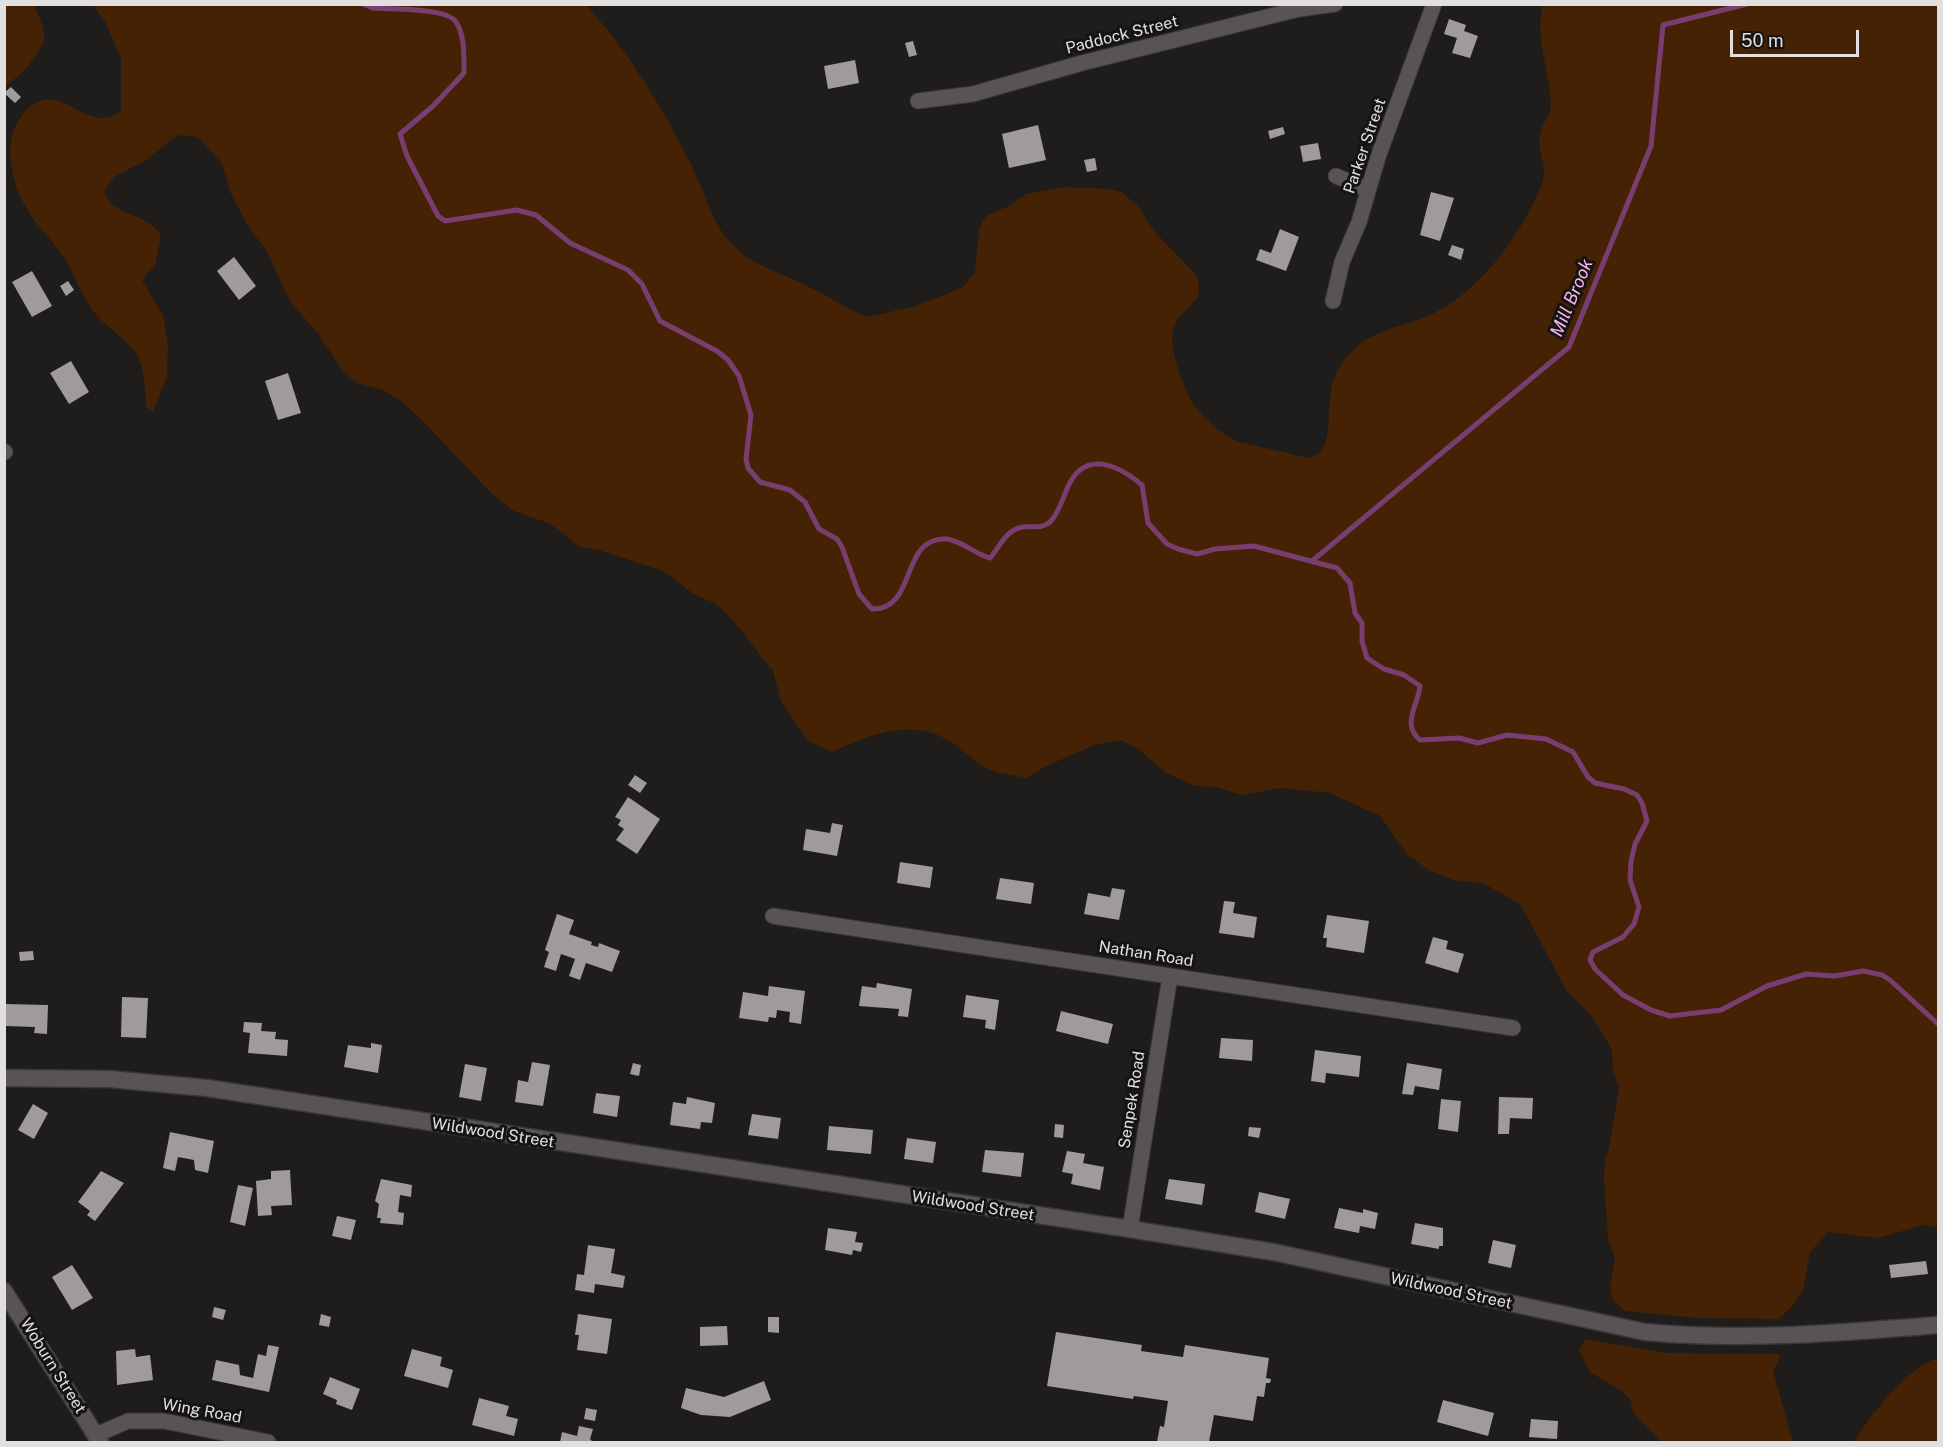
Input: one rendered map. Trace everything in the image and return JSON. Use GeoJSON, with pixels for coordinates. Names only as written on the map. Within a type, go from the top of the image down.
{"type":"FeatureCollection","features":[{"type":"Feature","properties":{"kind":"street","name":"Paddock Street"},"geometry":{"type":"LineString","coordinates":[[918,101],[973,94],[1082,63],[1299,9],[1335,4]]}},
{"type":"Feature","properties":{"kind":"street","name":"Parker Street"},"geometry":{"type":"LineString","coordinates":[[1333,301],[1342,262],[1434,4]]}},
{"type":"Feature","properties":{"kind":"street"},"geometry":{"type":"LineString","coordinates":[[1336,176],[1368,190]]}},
{"type":"Feature","properties":{"kind":"street","name":"Nathan Road"},"geometry":{"type":"LineString","coordinates":[[773,916],[1513,1028]]}},
{"type":"Feature","properties":{"kind":"street","name":"Senpek Road"},"geometry":{"type":"LineString","coordinates":[[1130,1229],[1170,976]]}},
{"type":"Feature","properties":{"kind":"street","name":"Wildwood Street"},"geometry":{"type":"LineString","coordinates":[[4,1078],[109,1079],[207,1088],[1130,1229],[1273,1252],[1645,1332],[1760,1337],[1938,1325]]}},
{"type":"Feature","properties":{"kind":"street","name":"Woburn Street"},"geometry":{"type":"LineString","coordinates":[[4,1291],[98,1439]]}},
{"type":"Feature","properties":{"kind":"street","name":"Wing Road"},"geometry":{"type":"LineString","coordinates":[[98,1439],[128,1421],[164,1421],[268,1443]]}},
{"type":"Feature","properties":{"kind":"shaded area"},"geometry":{"type":"Polygon","coordinates":[[[5,4],[34,5],[44,37],[40,50],[29,65],[5,85],[5,4]]]}},
{"type":"Feature","properties":{"kind":"shaded area"},"geometry":{"type":"Polygon","coordinates":[[[93,5],[586,5],[629,59],[655,99],[694,170],[716,222],[729,241],[738,250],[766,268],[868,317],[912,307],[962,288],[975,272],[982,222],[989,214],[1009,206],[1026,194],[1066,187],[1110,189],[1121,192],[1137,205],[1154,231],[1198,277],[1199,296],[1177,320],[1173,332],[1174,355],[1187,392],[1196,408],[1215,427],[1236,441],[1308,458],[1318,454],[1324,446],[1333,383],[1346,358],[1371,337],[1429,315],[1459,297],[1499,258],[1529,212],[1544,176],[1539,142],[1551,104],[1541,42],[1543,5],[1938,5],[1938,1227],[1923,1225],[1878,1238],[1829,1232],[1810,1252],[1803,1291],[1779,1319],[1698,1318],[1624,1311],[1612,1298],[1610,1288],[1615,1258],[1608,1239],[1604,1179],[1605,1159],[1609,1149],[1619,1088],[1613,1070],[1612,1050],[1592,1016],[1566,990],[1521,905],[1483,883],[1457,881],[1430,871],[1408,855],[1380,816],[1330,793],[1280,788],[1243,795],[1215,787],[1195,786],[1166,773],[1137,748],[1121,740],[1094,745],[1042,768],[1027,778],[987,768],[948,740],[919,730],[890,731],[833,752],[808,741],[781,702],[773,671],[730,617],[715,603],[695,595],[663,571],[599,550],[579,547],[551,524],[514,511],[490,492],[400,400],[383,390],[357,383],[343,371],[317,332],[291,303],[266,250],[249,228],[231,194],[223,165],[198,137],[180,135],[172,139],[148,159],[114,177],[104,192],[116,207],[148,223],[161,236],[155,265],[142,280],[163,315],[168,345],[167,376],[153,412],[146,406],[143,375],[138,357],[91,308],[63,256],[27,209],[12,172],[10,158],[13,132],[27,109],[40,101],[52,100],[64,103],[97,118],[109,117],[121,110],[121,59],[106,23],[93,5]]]}},
{"type":"Feature","properties":{"kind":"shaded area"},"geometry":{"type":"Polygon","coordinates":[[[1585,1339],[1667,1353],[1779,1354],[1779,1360],[1773,1371],[1793,1442],[1662,1442],[1633,1413],[1631,1401],[1623,1392],[1590,1372],[1579,1350],[1585,1339]]]}},
{"type":"Feature","properties":{"kind":"shaded area"},"geometry":{"type":"Polygon","coordinates":[[[1938,1358],[1938,1442],[1854,1442],[1869,1419],[1903,1381],[1927,1363],[1938,1358]]]}},
{"type":"Feature","properties":{"kind":"building"},"geometry":{"type":"Polygon","coordinates":[[[1449,19],[1466,25],[1464,31],[1478,36],[1470,58],[1452,53],[1457,38],[1444,34],[1449,19]]]}},
{"type":"Feature","properties":{"kind":"building"},"geometry":{"type":"Polygon","coordinates":[[[913,41],[917,55],[909,57],[905,43],[913,41]]]}},
{"type":"Feature","properties":{"kind":"building"},"geometry":{"type":"Polygon","coordinates":[[[855,60],[859,83],[828,89],[824,66],[855,60]]]}},
{"type":"Feature","properties":{"kind":"building"},"geometry":{"type":"Polygon","coordinates":[[[11,87],[21,97],[15,103],[4,93],[11,87]]]}},
{"type":"Feature","properties":{"kind":"building"},"geometry":{"type":"Polygon","coordinates":[[[1038,125],[1046,160],[1009,168],[1002,134],[1038,125]]]}},
{"type":"Feature","properties":{"kind":"building"},"geometry":{"type":"Polygon","coordinates":[[[1283,127],[1285,134],[1270,139],[1268,131],[1283,127]]]}},
{"type":"Feature","properties":{"kind":"building"},"geometry":{"type":"Polygon","coordinates":[[[1318,143],[1321,159],[1303,162],[1300,146],[1318,143]]]}},
{"type":"Feature","properties":{"kind":"building"},"geometry":{"type":"Polygon","coordinates":[[[1095,158],[1097,170],[1087,172],[1084,160],[1095,158]]]}},
{"type":"Feature","properties":{"kind":"building"},"geometry":{"type":"Polygon","coordinates":[[[1431,192],[1454,198],[1440,241],[1420,235],[1431,192]]]}},
{"type":"Feature","properties":{"kind":"building"},"geometry":{"type":"Polygon","coordinates":[[[1280,229],[1299,237],[1286,271],[1256,260],[1260,249],[1271,253],[1280,229]]]}},
{"type":"Feature","properties":{"kind":"building"},"geometry":{"type":"Polygon","coordinates":[[[1452,245],[1464,249],[1461,260],[1448,255],[1452,245]]]}},
{"type":"Feature","properties":{"kind":"building"},"geometry":{"type":"Polygon","coordinates":[[[234,257],[256,286],[239,300],[217,271],[234,257]]]}},
{"type":"Feature","properties":{"kind":"building"},"geometry":{"type":"Polygon","coordinates":[[[32,271],[52,306],[32,317],[12,282],[32,271]]]}},
{"type":"Feature","properties":{"kind":"building"},"geometry":{"type":"Polygon","coordinates":[[[68,281],[74,290],[66,296],[60,286],[68,281]]]}},
{"type":"Feature","properties":{"kind":"building"},"geometry":{"type":"Polygon","coordinates":[[[71,361],[89,392],[69,404],[50,373],[71,361]]]}},
{"type":"Feature","properties":{"kind":"building"},"geometry":{"type":"Polygon","coordinates":[[[288,373],[301,413],[278,420],[265,381],[288,373]]]}},
{"type":"Feature","properties":{"kind":"building"},"geometry":{"type":"Polygon","coordinates":[[[635,775],[647,783],[640,793],[628,785],[635,775]]]}},
{"type":"Feature","properties":{"kind":"building"},"geometry":{"type":"Polygon","coordinates":[[[628,797],[660,819],[637,854],[616,840],[624,829],[618,825],[621,820],[615,817],[628,797]]]}},
{"type":"Feature","properties":{"kind":"building"},"geometry":{"type":"Polygon","coordinates":[[[832,823],[843,825],[837,856],[803,850],[806,829],[830,833],[832,823]]]}},
{"type":"Feature","properties":{"kind":"building"},"geometry":{"type":"Polygon","coordinates":[[[900,862],[933,867],[930,888],[897,883],[900,862]]]}},
{"type":"Feature","properties":{"kind":"building"},"geometry":{"type":"Polygon","coordinates":[[[1000,878],[1034,883],[1031,904],[996,899],[1000,878]]]}},
{"type":"Feature","properties":{"kind":"building"},"geometry":{"type":"Polygon","coordinates":[[[1112,888],[1125,890],[1119,920],[1084,914],[1088,893],[1110,897],[1112,888]]]}},
{"type":"Feature","properties":{"kind":"building"},"geometry":{"type":"Polygon","coordinates":[[[1224,901],[1235,902],[1233,913],[1257,917],[1254,938],[1219,933],[1224,901]]]}},
{"type":"Feature","properties":{"kind":"building"},"geometry":{"type":"Polygon","coordinates":[[[557,914],[574,920],[569,934],[592,942],[591,945],[598,947],[599,943],[620,951],[612,972],[586,963],[580,980],[569,976],[575,959],[561,954],[556,971],[544,967],[549,952],[545,950],[557,914]]]}},
{"type":"Feature","properties":{"kind":"building"},"geometry":{"type":"Polygon","coordinates":[[[1327,915],[1369,921],[1364,953],[1326,947],[1327,938],[1323,938],[1327,915]]]}},
{"type":"Feature","properties":{"kind":"building"},"geometry":{"type":"Polygon","coordinates":[[[1433,937],[1448,941],[1446,949],[1464,954],[1458,973],[1425,963],[1433,937]]]}},
{"type":"Feature","properties":{"kind":"building"},"geometry":{"type":"Polygon","coordinates":[[[33,951],[34,960],[20,961],[19,952],[33,951]]]}},
{"type":"Feature","properties":{"kind":"building"},"geometry":{"type":"Polygon","coordinates":[[[877,983],[912,989],[908,1017],[898,1016],[899,1009],[859,1006],[862,986],[876,988],[877,983]]]}},
{"type":"Feature","properties":{"kind":"building"},"geometry":{"type":"Polygon","coordinates":[[[769,986],[805,991],[801,1024],[789,1022],[790,1012],[777,1010],[776,1018],[769,1017],[768,1022],[739,1018],[743,992],[768,996],[769,986]]]}},
{"type":"Feature","properties":{"kind":"building"},"geometry":{"type":"Polygon","coordinates":[[[966,995],[999,1000],[995,1030],[985,1028],[986,1020],[963,1017],[966,995]]]}},
{"type":"Feature","properties":{"kind":"building"},"geometry":{"type":"Polygon","coordinates":[[[122,997],[148,998],[146,1038],[121,1037],[122,997]]]}},
{"type":"Feature","properties":{"kind":"building"},"geometry":{"type":"Polygon","coordinates":[[[5,1004],[48,1005],[47,1034],[34,1033],[35,1027],[5,1026],[5,1004]]]}},
{"type":"Feature","properties":{"kind":"building"},"geometry":{"type":"Polygon","coordinates":[[[1061,1011],[1113,1024],[1108,1044],[1056,1031],[1061,1011]]]}},
{"type":"Feature","properties":{"kind":"building"},"geometry":{"type":"Polygon","coordinates":[[[244,1022],[262,1023],[261,1031],[276,1032],[275,1039],[288,1040],[287,1056],[248,1053],[250,1033],[243,1032],[244,1022]]]}},
{"type":"Feature","properties":{"kind":"building"},"geometry":{"type":"Polygon","coordinates":[[[1221,1038],[1253,1040],[1252,1061],[1219,1058],[1221,1038]]]}},
{"type":"Feature","properties":{"kind":"building"},"geometry":{"type":"Polygon","coordinates":[[[371,1043],[382,1045],[378,1073],[344,1067],[348,1045],[371,1048],[371,1043]]]}},
{"type":"Feature","properties":{"kind":"building"},"geometry":{"type":"Polygon","coordinates":[[[1315,1050],[1361,1056],[1359,1077],[1326,1073],[1325,1083],[1311,1081],[1315,1050]]]}},
{"type":"Feature","properties":{"kind":"building"},"geometry":{"type":"Polygon","coordinates":[[[532,1062],[550,1065],[543,1106],[515,1102],[518,1080],[528,1082],[532,1062]]]}},
{"type":"Feature","properties":{"kind":"building"},"geometry":{"type":"Polygon","coordinates":[[[633,1063],[641,1065],[639,1076],[630,1074],[633,1063]]]}},
{"type":"Feature","properties":{"kind":"building"},"geometry":{"type":"Polygon","coordinates":[[[1407,1063],[1442,1069],[1439,1090],[1415,1086],[1413,1095],[1402,1094],[1407,1063]]]}},
{"type":"Feature","properties":{"kind":"building"},"geometry":{"type":"Polygon","coordinates":[[[465,1064],[487,1068],[481,1101],[459,1097],[465,1064]]]}},
{"type":"Feature","properties":{"kind":"building"},"geometry":{"type":"Polygon","coordinates":[[[596,1093],[620,1096],[617,1117],[593,1113],[596,1093]]]}},
{"type":"Feature","properties":{"kind":"building"},"geometry":{"type":"Polygon","coordinates":[[[687,1097],[715,1103],[712,1123],[701,1122],[700,1129],[670,1125],[673,1102],[686,1104],[687,1097]]]}},
{"type":"Feature","properties":{"kind":"building"},"geometry":{"type":"Polygon","coordinates":[[[1499,1097],[1533,1098],[1532,1119],[1510,1118],[1509,1134],[1498,1134],[1499,1097]]]}},
{"type":"Feature","properties":{"kind":"building"},"geometry":{"type":"Polygon","coordinates":[[[1441,1099],[1461,1101],[1458,1132],[1438,1129],[1441,1099]]]}},
{"type":"Feature","properties":{"kind":"building"},"geometry":{"type":"Polygon","coordinates":[[[33,1104],[48,1113],[34,1139],[18,1130],[33,1104]]]}},
{"type":"Feature","properties":{"kind":"building"},"geometry":{"type":"Polygon","coordinates":[[[752,1114],[781,1118],[778,1139],[748,1135],[752,1114]]]}},
{"type":"Feature","properties":{"kind":"building"},"geometry":{"type":"Polygon","coordinates":[[[1055,1124],[1064,1125],[1063,1138],[1054,1137],[1055,1124]]]}},
{"type":"Feature","properties":{"kind":"building"},"geometry":{"type":"Polygon","coordinates":[[[829,1126],[873,1130],[871,1154],[827,1150],[829,1126]]]}},
{"type":"Feature","properties":{"kind":"building"},"geometry":{"type":"Polygon","coordinates":[[[1249,1127],[1261,1128],[1259,1138],[1248,1136],[1249,1127]]]}},
{"type":"Feature","properties":{"kind":"building"},"geometry":{"type":"Polygon","coordinates":[[[170,1132],[214,1141],[208,1173],[195,1170],[194,1160],[178,1157],[175,1171],[163,1168],[170,1132]]]}},
{"type":"Feature","properties":{"kind":"building"},"geometry":{"type":"Polygon","coordinates":[[[907,1138],[936,1142],[933,1163],[904,1159],[907,1138]]]}},
{"type":"Feature","properties":{"kind":"building"},"geometry":{"type":"Polygon","coordinates":[[[985,1150],[1024,1153],[1021,1177],[982,1172],[985,1150]]]}},
{"type":"Feature","properties":{"kind":"building"},"geometry":{"type":"Polygon","coordinates":[[[1067,1151],[1085,1154],[1083,1163],[1104,1167],[1100,1190],[1071,1184],[1073,1174],[1062,1172],[1067,1151]]]}},
{"type":"Feature","properties":{"kind":"building"},"geometry":{"type":"Polygon","coordinates":[[[290,1170],[292,1205],[271,1206],[272,1215],[258,1216],[256,1181],[271,1179],[271,1171],[290,1170]]]}},
{"type":"Feature","properties":{"kind":"building"},"geometry":{"type":"Polygon","coordinates":[[[101,1171],[124,1183],[95,1221],[87,1215],[90,1211],[78,1202],[101,1171]]]}},
{"type":"Feature","properties":{"kind":"building"},"geometry":{"type":"Polygon","coordinates":[[[381,1179],[412,1185],[411,1197],[400,1195],[398,1212],[404,1213],[403,1225],[380,1223],[381,1218],[377,1218],[379,1204],[375,1201],[381,1179]]]}},
{"type":"Feature","properties":{"kind":"building"},"geometry":{"type":"Polygon","coordinates":[[[1169,1179],[1205,1184],[1202,1205],[1165,1199],[1169,1179]]]}},
{"type":"Feature","properties":{"kind":"building"},"geometry":{"type":"Polygon","coordinates":[[[238,1185],[253,1188],[245,1226],[230,1222],[238,1185]]]}},
{"type":"Feature","properties":{"kind":"building"},"geometry":{"type":"Polygon","coordinates":[[[1259,1192],[1290,1199],[1285,1219],[1255,1212],[1259,1192]]]}},
{"type":"Feature","properties":{"kind":"building"},"geometry":{"type":"Polygon","coordinates":[[[1339,1208],[1363,1213],[1363,1209],[1378,1213],[1375,1229],[1360,1226],[1359,1233],[1334,1228],[1339,1208]]]}},
{"type":"Feature","properties":{"kind":"building"},"geometry":{"type":"Polygon","coordinates":[[[337,1216],[356,1220],[351,1240],[332,1236],[337,1216]]]}},
{"type":"Feature","properties":{"kind":"building"},"geometry":{"type":"Polygon","coordinates":[[[1415,1223],[1443,1228],[1443,1246],[1439,1246],[1439,1249],[1411,1244],[1415,1223]]]}},
{"type":"Feature","properties":{"kind":"building"},"geometry":{"type":"Polygon","coordinates":[[[828,1228],[857,1232],[855,1242],[863,1243],[861,1252],[853,1250],[852,1255],[825,1250],[828,1228]]]}},
{"type":"Feature","properties":{"kind":"building"},"geometry":{"type":"Polygon","coordinates":[[[1493,1240],[1516,1245],[1511,1268],[1488,1263],[1493,1240]]]}},
{"type":"Feature","properties":{"kind":"building"},"geometry":{"type":"Polygon","coordinates":[[[588,1245],[615,1249],[611,1273],[625,1276],[623,1288],[595,1284],[594,1293],[575,1290],[577,1274],[584,1275],[588,1245]]]}},
{"type":"Feature","properties":{"kind":"building"},"geometry":{"type":"Polygon","coordinates":[[[1926,1261],[1928,1274],[1891,1278],[1889,1265],[1926,1261]]]}},
{"type":"Feature","properties":{"kind":"building"},"geometry":{"type":"Polygon","coordinates":[[[72,1265],[93,1298],[72,1310],[52,1277],[72,1265]]]}},
{"type":"Feature","properties":{"kind":"building"},"geometry":{"type":"Polygon","coordinates":[[[214,1307],[226,1310],[223,1320],[212,1317],[214,1307]]]}},
{"type":"Feature","properties":{"kind":"building"},"geometry":{"type":"Polygon","coordinates":[[[321,1314],[331,1317],[329,1327],[319,1325],[321,1314]]]}},
{"type":"Feature","properties":{"kind":"building"},"geometry":{"type":"Polygon","coordinates":[[[578,1314],[612,1319],[607,1354],[577,1350],[579,1335],[575,1335],[578,1314]]]}},
{"type":"Feature","properties":{"kind":"building"},"geometry":{"type":"Polygon","coordinates":[[[768,1317],[779,1317],[779,1333],[768,1332],[768,1317]]]}},
{"type":"Feature","properties":{"kind":"building"},"geometry":{"type":"Polygon","coordinates":[[[727,1326],[728,1345],[700,1346],[700,1327],[727,1326]]]}},
{"type":"Feature","properties":{"kind":"building"},"geometry":{"type":"Polygon","coordinates":[[[1056,1332],[1142,1345],[1141,1351],[1183,1357],[1185,1345],[1269,1358],[1266,1378],[1271,1379],[1270,1383],[1266,1383],[1264,1397],[1257,1396],[1253,1421],[1214,1415],[1209,1442],[1157,1442],[1160,1426],[1164,1427],[1168,1401],[1134,1396],[1133,1399],[1047,1386],[1056,1332]]]}},
{"type":"Feature","properties":{"kind":"building"},"geometry":{"type":"Polygon","coordinates":[[[268,1345],[279,1347],[269,1392],[212,1380],[216,1360],[239,1365],[240,1375],[253,1378],[258,1354],[266,1356],[268,1345]]]}},
{"type":"Feature","properties":{"kind":"building"},"geometry":{"type":"Polygon","coordinates":[[[135,1349],[136,1357],[150,1355],[153,1380],[117,1385],[116,1351],[135,1349]]]}},
{"type":"Feature","properties":{"kind":"building"},"geometry":{"type":"Polygon","coordinates":[[[412,1349],[442,1357],[440,1366],[453,1370],[448,1388],[404,1376],[412,1349]]]}},
{"type":"Feature","properties":{"kind":"building"},"geometry":{"type":"Polygon","coordinates":[[[330,1377],[360,1389],[352,1410],[336,1404],[337,1400],[323,1394],[330,1377]]]}},
{"type":"Feature","properties":{"kind":"building"},"geometry":{"type":"Polygon","coordinates":[[[764,1381],[771,1400],[730,1417],[701,1415],[681,1408],[686,1388],[724,1397],[764,1381]]]}},
{"type":"Feature","properties":{"kind":"building"},"geometry":{"type":"Polygon","coordinates":[[[479,1398],[509,1406],[506,1416],[518,1419],[514,1436],[472,1425],[479,1398]]]}},
{"type":"Feature","properties":{"kind":"building"},"geometry":{"type":"Polygon","coordinates":[[[1443,1400],[1494,1413],[1488,1436],[1437,1422],[1443,1400]]]}},
{"type":"Feature","properties":{"kind":"building"},"geometry":{"type":"Polygon","coordinates":[[[586,1408],[597,1410],[595,1421],[584,1419],[586,1408]]]}},
{"type":"Feature","properties":{"kind":"building"},"geometry":{"type":"Polygon","coordinates":[[[1531,1419],[1558,1421],[1557,1439],[1529,1437],[1531,1419]]]}},
{"type":"Feature","properties":{"kind":"building"},"geometry":{"type":"Polygon","coordinates":[[[579,1426],[593,1429],[590,1439],[593,1442],[560,1442],[562,1432],[577,1436],[579,1426]]]}},
{"type":"Feature","properties":{"kind":"waterway"},"geometry":{"type":"LineString","coordinates":[[363,4],[373,8],[418,10],[442,14],[451,17],[459,27],[463,47],[464,73],[433,106],[400,134],[407,156],[438,216],[445,221],[517,210],[536,215],[570,243],[628,270],[642,284],[660,321],[717,351],[728,360],[739,376],[751,415],[746,459],[748,468],[760,482],[790,490],[805,502],[819,529],[837,539],[859,594],[872,609],[886,606],[896,598],[914,560],[932,541],[953,540],[990,558],[1006,536],[1014,530],[1023,527],[1038,527],[1050,522],[1058,511],[1074,476],[1082,469],[1091,465],[1112,466],[1142,485],[1148,523],[1167,544],[1178,549],[1197,554],[1215,549],[1254,546],[1337,568],[1350,583],[1355,613],[1362,623],[1362,641],[1367,658],[1384,669],[1404,675],[1420,686],[1411,721],[1414,734],[1420,740],[1459,738],[1478,743],[1507,735],[1546,739],[1573,752],[1588,777],[1595,783],[1624,789],[1637,795],[1647,821],[1635,844],[1631,861],[1630,880],[1639,907],[1634,924],[1623,937],[1593,952],[1590,960],[1595,969],[1623,995],[1651,1010],[1670,1016],[1721,1010],[1767,986],[1806,974],[1835,976],[1863,971],[1882,975],[1890,980],[1938,1024]]}},
{"type":"Feature","properties":{"kind":"waterway","name":"Mill Brook"},"geometry":{"type":"LineString","coordinates":[[1312,561],[1569,347],[1651,146],[1663,25],[1747,4]]}}]}
